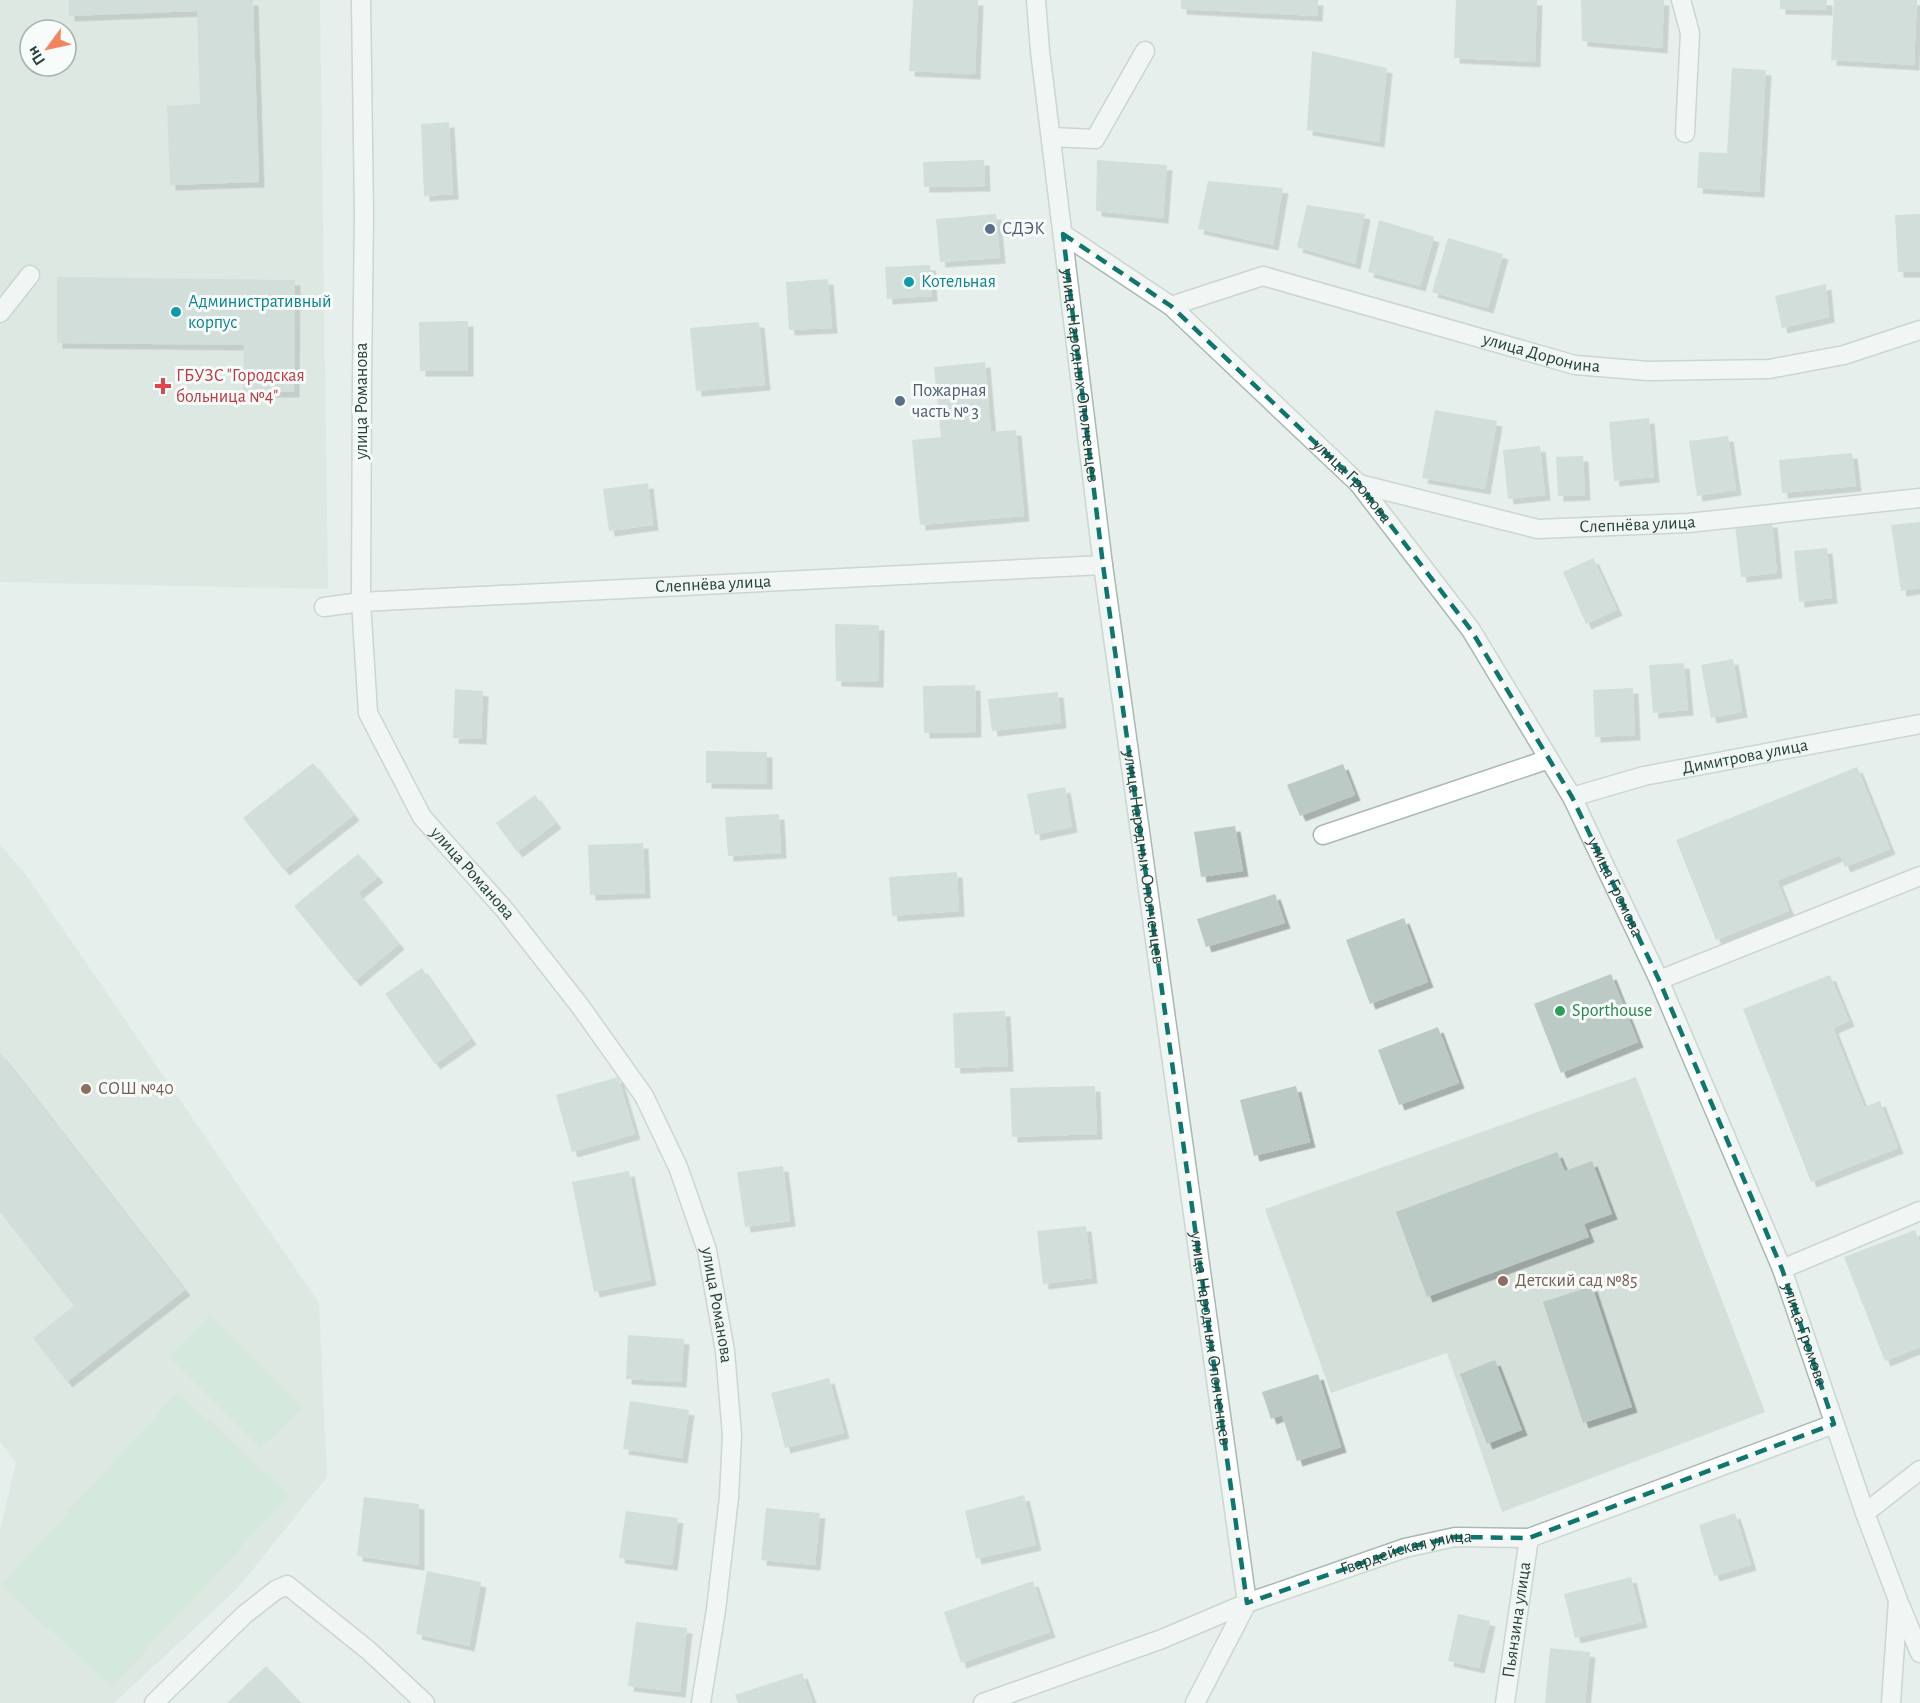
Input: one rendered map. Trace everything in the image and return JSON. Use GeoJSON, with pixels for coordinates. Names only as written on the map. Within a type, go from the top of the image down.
{"type":"FeatureCollection","features":[{"type":"Feature","properties":{"kind":"street","name":"улица Романова"},"geometry":{"type":"LineString","coordinates":[[361,0],[364,214],[361,602],[368,713],[422,817],[504,909],[580,1006],[644,1096],[678,1167],[707,1250],[725,1351],[732,1435],[729,1497],[716,1610],[701,1703]]}},
{"type":"Feature","properties":{"kind":"street","name":"улица Народных Ополченцев"},"geometry":{"type":"LineString","coordinates":[[1036,0],[1103,565],[1246,1603]]}},
{"type":"Feature","properties":{"kind":"street"},"geometry":{"type":"LineString","coordinates":[[1681,0],[1690,33],[1685,133]]}},
{"type":"Feature","properties":{"kind":"street"},"geometry":{"type":"LineString","coordinates":[[1051,137],[1095,139],[1145,51]]}},
{"type":"Feature","properties":{"kind":"street","name":"улица Громова"},"geometry":{"type":"LineString","coordinates":[[1063,234],[1171,306],[1359,484],[1471,630],[1572,797],[1659,980],[1782,1269],[1865,1513],[1898,1600],[1891,1703]]}},
{"type":"Feature","properties":{"kind":"street"},"geometry":{"type":"LineString","coordinates":[[0,313],[30,274]]}},
{"type":"Feature","properties":{"kind":"street","name":"улица Доронина"},"geometry":{"type":"LineString","coordinates":[[1171,306],[1263,276],[1575,365],[1648,371],[1769,369],[1844,355],[1920,330]]}},
{"type":"Feature","properties":{"kind":"street","name":"Слепнёва улица"},"geometry":{"type":"LineString","coordinates":[[1359,484],[1538,529],[1688,523],[1920,498]]}},
{"type":"Feature","properties":{"kind":"street","name":"Слепнёва улица"},"geometry":{"type":"LineString","coordinates":[[324,607],[361,602],[1103,565]]}},
{"type":"Feature","properties":{"kind":"street","name":"Димитрова улица"},"geometry":{"type":"LineString","coordinates":[[1572,797],[1644,776],[1920,723]]}},
{"type":"Feature","properties":{"kind":"street"},"geometry":{"type":"LineString","coordinates":[[1323,835],[1549,759]]}},
{"type":"Feature","properties":{"kind":"street"},"geometry":{"type":"LineString","coordinates":[[1659,980],[1920,876]]}},
{"type":"Feature","properties":{"kind":"street"},"geometry":{"type":"LineString","coordinates":[[1782,1269],[1920,1211]]}},
{"type":"Feature","properties":{"kind":"street","name":"Гвардейская улица"},"geometry":{"type":"LineString","coordinates":[[983,1703],[1162,1639],[1246,1603],[1405,1548],[1455,1537],[1530,1538],[1834,1424]]}},
{"type":"Feature","properties":{"kind":"street"},"geometry":{"type":"LineString","coordinates":[[1865,1513],[1920,1470]]}},
{"type":"Feature","properties":{"kind":"street","name":"Пьянзина улица"},"geometry":{"type":"LineString","coordinates":[[1505,1703],[1530,1538]]}},
{"type":"Feature","properties":{"kind":"street"},"geometry":{"type":"LineString","coordinates":[[154,1703],[244,1616],[276,1590],[287,1585],[368,1650],[425,1703]]}},
{"type":"Feature","properties":{"kind":"street"},"geometry":{"type":"LineString","coordinates":[[1898,1600],[1920,1653]]}},
{"type":"Feature","properties":{"kind":"street"},"geometry":{"type":"LineString","coordinates":[[1195,1703],[1246,1603]]}},
{"type":"Feature","properties":{"kind":"highlighted area"},"geometry":{"type":"Polygon","coordinates":[[[1063,234],[1171,306],[1359,484],[1471,630],[1572,797],[1659,980],[1782,1269],[1834,1424],[1529,1538],[1455,1537],[1405,1548],[1247,1603],[1103,565],[1063,234]]]}},
{"type":"Feature","properties":{"kind":"shaded area","name":"ГБУЗС \"Городская больница №4\""},"geometry":{"type":"Polygon","coordinates":[[[0,0],[320,0],[328,589],[0,582],[0,0]]]}},
{"type":"Feature","properties":{"kind":"shaded area","name":"СОШ №40"},"geometry":{"type":"Polygon","coordinates":[[[0,844],[26,875],[319,1303],[327,1477],[238,1588],[114,1703],[0,1703],[0,1531],[16,1462],[0,1442],[0,844]]]}},
{"type":"Feature","properties":{"kind":"shaded area","name":"Детский сад №85"},"geometry":{"type":"Polygon","coordinates":[[[1636,1077],[1765,1412],[1502,1512],[1447,1353],[1331,1393],[1265,1209],[1636,1077]]]}},
{"type":"Feature","properties":{"kind":"green space"},"geometry":{"type":"Polygon","coordinates":[[[210,1315],[302,1407],[260,1448],[169,1357],[210,1315]]]}},
{"type":"Feature","properties":{"kind":"green space"},"geometry":{"type":"Polygon","coordinates":[[[178,1392],[289,1495],[112,1687],[1,1585],[178,1392]]]}},
{"type":"Feature","properties":{"kind":"building"},"geometry":{"type":"Polygon","coordinates":[[[69,0],[253,0],[259,182],[170,185],[167,106],[200,104],[197,11],[69,16],[69,0]]]}},
{"type":"Feature","properties":{"kind":"building"},"geometry":{"type":"Polygon","coordinates":[[[913,0],[978,0],[975,74],[909,71],[913,0]]]}},
{"type":"Feature","properties":{"kind":"building"},"geometry":{"type":"Polygon","coordinates":[[[1181,0],[1318,0],[1317,16],[1181,9],[1181,0]]]}},
{"type":"Feature","properties":{"kind":"building"},"geometry":{"type":"Polygon","coordinates":[[[1456,0],[1537,0],[1535,62],[1454,58],[1456,0]]]}},
{"type":"Feature","properties":{"kind":"building"},"geometry":{"type":"Polygon","coordinates":[[[1581,0],[1664,0],[1662,48],[1582,41],[1581,0]]]}},
{"type":"Feature","properties":{"kind":"building"},"geometry":{"type":"Polygon","coordinates":[[[1780,0],[1827,0],[1827,10],[1780,9],[1780,0]]]}},
{"type":"Feature","properties":{"kind":"building"},"geometry":{"type":"Polygon","coordinates":[[[1834,0],[1917,0],[1914,65],[1831,60],[1834,0]]]}},
{"type":"Feature","properties":{"kind":"building"},"geometry":{"type":"Polygon","coordinates":[[[1312,51],[1387,68],[1379,142],[1307,130],[1312,51]]]}},
{"type":"Feature","properties":{"kind":"building"},"geometry":{"type":"Polygon","coordinates":[[[1732,68],[1766,70],[1759,192],[1697,188],[1699,152],[1727,153],[1732,68]]]}},
{"type":"Feature","properties":{"kind":"building"},"geometry":{"type":"Polygon","coordinates":[[[449,122],[453,194],[424,196],[421,124],[449,122]]]}},
{"type":"Feature","properties":{"kind":"building"},"geometry":{"type":"Polygon","coordinates":[[[984,160],[985,186],[924,187],[923,162],[984,160]]]}},
{"type":"Feature","properties":{"kind":"building"},"geometry":{"type":"Polygon","coordinates":[[[1097,160],[1167,165],[1163,218],[1096,211],[1097,160]]]}},
{"type":"Feature","properties":{"kind":"building"},"geometry":{"type":"Polygon","coordinates":[[[1208,181],[1283,188],[1273,245],[1198,229],[1208,181]]]}},
{"type":"Feature","properties":{"kind":"building"},"geometry":{"type":"Polygon","coordinates":[[[1307,205],[1365,214],[1355,264],[1297,247],[1307,205]]]}},
{"type":"Feature","properties":{"kind":"building"},"geometry":{"type":"Polygon","coordinates":[[[996,214],[1000,258],[940,262],[936,219],[996,214]]]}},
{"type":"Feature","properties":{"kind":"building"},"geometry":{"type":"Polygon","coordinates":[[[1920,214],[1920,272],[1898,272],[1895,215],[1920,214]]]}},
{"type":"Feature","properties":{"kind":"building"},"geometry":{"type":"Polygon","coordinates":[[[1379,220],[1434,237],[1420,286],[1368,272],[1379,220]]]}},
{"type":"Feature","properties":{"kind":"building"},"geometry":{"type":"Polygon","coordinates":[[[1448,238],[1503,254],[1488,308],[1432,292],[1448,238]]]}},
{"type":"Feature","properties":{"kind":"building","name":"Котельная"},"geometry":{"type":"Polygon","coordinates":[[[930,265],[932,296],[887,299],[885,267],[930,265]]]}},
{"type":"Feature","properties":{"kind":"building","name":"Административный корпус"},"geometry":{"type":"Polygon","coordinates":[[[57,277],[295,280],[294,392],[243,392],[244,345],[57,343],[57,277]]]}},
{"type":"Feature","properties":{"kind":"building"},"geometry":{"type":"Polygon","coordinates":[[[828,279],[832,328],[789,330],[786,282],[828,279]]]}},
{"type":"Feature","properties":{"kind":"building"},"geometry":{"type":"Polygon","coordinates":[[[1826,284],[1829,317],[1782,328],[1775,296],[1826,284]]]}},
{"type":"Feature","properties":{"kind":"building"},"geometry":{"type":"Polygon","coordinates":[[[468,321],[468,371],[420,371],[419,322],[468,321]]]}},
{"type":"Feature","properties":{"kind":"building"},"geometry":{"type":"Polygon","coordinates":[[[759,322],[765,385],[696,391],[690,328],[759,322]]]}},
{"type":"Feature","properties":{"kind":"building"},"geometry":{"type":"Polygon","coordinates":[[[985,362],[991,432],[1016,430],[1024,516],[920,525],[912,440],[941,437],[934,367],[985,362]]]}},
{"type":"Feature","properties":{"kind":"building"},"geometry":{"type":"Polygon","coordinates":[[[1435,410],[1497,421],[1485,489],[1422,478],[1435,410]]]}},
{"type":"Feature","properties":{"kind":"building"},"geometry":{"type":"Polygon","coordinates":[[[1649,418],[1654,477],[1614,481],[1609,422],[1649,418]]]}},
{"type":"Feature","properties":{"kind":"building"},"geometry":{"type":"Polygon","coordinates":[[[1728,436],[1736,490],[1697,496],[1689,441],[1728,436]]]}},
{"type":"Feature","properties":{"kind":"building"},"geometry":{"type":"Polygon","coordinates":[[[1540,446],[1545,495],[1508,499],[1503,450],[1540,446]]]}},
{"type":"Feature","properties":{"kind":"building"},"geometry":{"type":"Polygon","coordinates":[[[1852,453],[1856,486],[1782,493],[1779,460],[1852,453]]]}},
{"type":"Feature","properties":{"kind":"building"},"geometry":{"type":"Polygon","coordinates":[[[1583,456],[1585,495],[1558,496],[1556,457],[1583,456]]]}},
{"type":"Feature","properties":{"kind":"building"},"geometry":{"type":"Polygon","coordinates":[[[648,483],[653,525],[609,531],[603,489],[648,483]]]}},
{"type":"Feature","properties":{"kind":"building"},"geometry":{"type":"Polygon","coordinates":[[[1772,522],[1777,573],[1741,577],[1735,525],[1772,522]]]}},
{"type":"Feature","properties":{"kind":"building"},"geometry":{"type":"Polygon","coordinates":[[[1920,522],[1920,588],[1901,591],[1891,525],[1920,522]]]}},
{"type":"Feature","properties":{"kind":"building"},"geometry":{"type":"Polygon","coordinates":[[[1827,548],[1832,598],[1799,602],[1794,551],[1827,548]]]}},
{"type":"Feature","properties":{"kind":"building"},"geometry":{"type":"Polygon","coordinates":[[[1593,558],[1617,610],[1586,624],[1563,572],[1593,558]]]}},
{"type":"Feature","properties":{"kind":"building"},"geometry":{"type":"Polygon","coordinates":[[[835,624],[879,625],[878,682],[836,681],[835,624]]]}},
{"type":"Feature","properties":{"kind":"building"},"geometry":{"type":"Polygon","coordinates":[[[1733,659],[1742,712],[1711,718],[1701,665],[1733,659]]]}},
{"type":"Feature","properties":{"kind":"building"},"geometry":{"type":"Polygon","coordinates":[[[1684,663],[1688,710],[1653,713],[1649,665],[1684,663]]]}},
{"type":"Feature","properties":{"kind":"building"},"geometry":{"type":"Polygon","coordinates":[[[975,685],[976,732],[924,733],[923,686],[975,685]]]}},
{"type":"Feature","properties":{"kind":"building"},"geometry":{"type":"Polygon","coordinates":[[[1633,688],[1635,735],[1595,737],[1593,690],[1633,688]]]}},
{"type":"Feature","properties":{"kind":"building"},"geometry":{"type":"Polygon","coordinates":[[[455,689],[483,691],[481,739],[453,738],[455,689]]]}},
{"type":"Feature","properties":{"kind":"building"},"geometry":{"type":"Polygon","coordinates":[[[1058,692],[1061,723],[992,731],[988,699],[1058,692]]]}},
{"type":"Feature","properties":{"kind":"building"},"geometry":{"type":"Polygon","coordinates":[[[706,751],[767,752],[767,784],[706,783],[706,751]]]}},
{"type":"Feature","properties":{"kind":"building"},"geometry":{"type":"Polygon","coordinates":[[[313,763],[354,815],[284,870],[243,818],[313,763]]]}},
{"type":"Feature","properties":{"kind":"building"},"geometry":{"type":"Polygon","coordinates":[[[1343,764],[1355,795],[1300,816],[1287,785],[1343,764]]]}},
{"type":"Feature","properties":{"kind":"building"},"geometry":{"type":"Polygon","coordinates":[[[1857,767],[1890,849],[1845,867],[1840,855],[1777,881],[1789,911],[1716,940],[1676,840],[1857,767]]]}},
{"type":"Feature","properties":{"kind":"building"},"geometry":{"type":"Polygon","coordinates":[[[1065,787],[1072,827],[1035,835],[1027,794],[1065,787]]]}},
{"type":"Feature","properties":{"kind":"building"},"geometry":{"type":"Polygon","coordinates":[[[535,795],[556,823],[517,852],[496,823],[535,795]]]}},
{"type":"Feature","properties":{"kind":"building"},"geometry":{"type":"Polygon","coordinates":[[[779,814],[781,853],[728,856],[725,817],[779,814]]]}},
{"type":"Feature","properties":{"kind":"building"},"geometry":{"type":"Polygon","coordinates":[[[1235,826],[1243,871],[1201,877],[1194,832],[1235,826]]]}},
{"type":"Feature","properties":{"kind":"building"},"geometry":{"type":"Polygon","coordinates":[[[643,843],[645,893],[590,895],[588,845],[643,843]]]}},
{"type":"Feature","properties":{"kind":"building"},"geometry":{"type":"Polygon","coordinates":[[[358,854],[378,877],[358,893],[399,944],[355,981],[294,906],[358,854]]]}},
{"type":"Feature","properties":{"kind":"building"},"geometry":{"type":"Polygon","coordinates":[[[957,872],[959,911],[892,916],[889,877],[957,872]]]}},
{"type":"Feature","properties":{"kind":"building"},"geometry":{"type":"Polygon","coordinates":[[[1275,894],[1285,923],[1206,947],[1197,919],[1275,894]]]}},
{"type":"Feature","properties":{"kind":"building"},"geometry":{"type":"Polygon","coordinates":[[[1404,918],[1428,982],[1370,1004],[1346,940],[1404,918]]]}},
{"type":"Feature","properties":{"kind":"building"},"geometry":{"type":"Polygon","coordinates":[[[422,968],[471,1039],[435,1064],[385,994],[422,968]]]}},
{"type":"Feature","properties":{"kind":"building"},"geometry":{"type":"Polygon","coordinates":[[[1611,974],[1638,1042],[1561,1073],[1534,1004],[1611,974]]]}},
{"type":"Feature","properties":{"kind":"building"},"geometry":{"type":"Polygon","coordinates":[[[1830,975],[1849,1021],[1833,1028],[1864,1107],[1880,1101],[1898,1148],[1811,1182],[1743,1009],[1830,975]]]}},
{"type":"Feature","properties":{"kind":"building"},"geometry":{"type":"Polygon","coordinates":[[[1005,1011],[1008,1066],[955,1068],[953,1013],[1005,1011]]]}},
{"type":"Feature","properties":{"kind":"building"},"geometry":{"type":"Polygon","coordinates":[[[1438,1027],[1459,1083],[1399,1105],[1378,1050],[1438,1027]]]}},
{"type":"Feature","properties":{"kind":"building","name":"СОШ №40"},"geometry":{"type":"Polygon","coordinates":[[[0,1053],[185,1290],[67,1382],[33,1338],[74,1306],[0,1212],[0,1053]]]}},
{"type":"Feature","properties":{"kind":"building"},"geometry":{"type":"Polygon","coordinates":[[[618,1077],[635,1134],[572,1152],[556,1095],[618,1077]]]}},
{"type":"Feature","properties":{"kind":"building"},"geometry":{"type":"Polygon","coordinates":[[[1095,1086],[1097,1134],[1012,1137],[1010,1088],[1095,1086]]]}},
{"type":"Feature","properties":{"kind":"building"},"geometry":{"type":"Polygon","coordinates":[[[1296,1086],[1310,1142],[1254,1156],[1240,1100],[1296,1086]]]}},
{"type":"Feature","properties":{"kind":"building"},"geometry":{"type":"Polygon","coordinates":[[[1557,1152],[1565,1171],[1592,1161],[1612,1214],[1584,1224],[1589,1237],[1427,1297],[1396,1212],[1557,1152]]]}},
{"type":"Feature","properties":{"kind":"building"},"geometry":{"type":"Polygon","coordinates":[[[783,1166],[790,1221],[745,1227],[737,1172],[783,1166]]]}},
{"type":"Feature","properties":{"kind":"building"},"geometry":{"type":"Polygon","coordinates":[[[629,1171],[651,1280],[594,1292],[572,1182],[629,1171]]]}},
{"type":"Feature","properties":{"kind":"building"},"geometry":{"type":"Polygon","coordinates":[[[1086,1226],[1092,1278],[1043,1284],[1037,1231],[1086,1226]]]}},
{"type":"Feature","properties":{"kind":"building"},"geometry":{"type":"Polygon","coordinates":[[[1915,1230],[1920,1243],[1920,1347],[1885,1361],[1844,1257],[1915,1230]]]}},
{"type":"Feature","properties":{"kind":"building"},"geometry":{"type":"Polygon","coordinates":[[[1592,1286],[1632,1407],[1583,1423],[1543,1302],[1592,1286]]]}},
{"type":"Feature","properties":{"kind":"building"},"geometry":{"type":"Polygon","coordinates":[[[628,1335],[684,1339],[681,1382],[626,1379],[628,1335]]]}},
{"type":"Feature","properties":{"kind":"building"},"geometry":{"type":"Polygon","coordinates":[[[1495,1360],[1522,1430],[1487,1444],[1460,1374],[1495,1360]]]}},
{"type":"Feature","properties":{"kind":"building"},"geometry":{"type":"Polygon","coordinates":[[[1318,1374],[1341,1447],[1297,1461],[1282,1415],[1271,1419],[1262,1392],[1318,1374]]]}},
{"type":"Feature","properties":{"kind":"building"},"geometry":{"type":"Polygon","coordinates":[[[829,1378],[844,1433],[785,1448],[771,1393],[829,1378]]]}},
{"type":"Feature","properties":{"kind":"building"},"geometry":{"type":"Polygon","coordinates":[[[630,1401],[689,1410],[682,1458],[623,1449],[630,1401]]]}},
{"type":"Feature","properties":{"kind":"building"},"geometry":{"type":"Polygon","coordinates":[[[1024,1495],[1036,1545],[976,1559],[965,1511],[1024,1495]]]}},
{"type":"Feature","properties":{"kind":"building"},"geometry":{"type":"Polygon","coordinates":[[[364,1497],[419,1504],[419,1565],[357,1556],[364,1497]]]}},
{"type":"Feature","properties":{"kind":"building"},"geometry":{"type":"Polygon","coordinates":[[[766,1508],[820,1513],[815,1565],[761,1560],[766,1508]]]}},
{"type":"Feature","properties":{"kind":"building"},"geometry":{"type":"Polygon","coordinates":[[[626,1511],[678,1518],[672,1565],[619,1558],[626,1511]]]}},
{"type":"Feature","properties":{"kind":"building"},"geometry":{"type":"Polygon","coordinates":[[[1735,1513],[1751,1565],[1714,1576],[1699,1525],[1735,1513]]]}},
{"type":"Feature","properties":{"kind":"building"},"geometry":{"type":"Polygon","coordinates":[[[427,1571],[481,1582],[469,1646],[416,1634],[427,1571]]]}},
{"type":"Feature","properties":{"kind":"building"},"geometry":{"type":"Polygon","coordinates":[[[1631,1577],[1642,1622],[1575,1638],[1564,1594],[1631,1577]]]}},
{"type":"Feature","properties":{"kind":"building"},"geometry":{"type":"Polygon","coordinates":[[[1033,1581],[1050,1632],[961,1663],[944,1612],[1033,1581]]]}},
{"type":"Feature","properties":{"kind":"building"},"geometry":{"type":"Polygon","coordinates":[[[1458,1614],[1490,1621],[1479,1668],[1448,1661],[1458,1614]]]}},
{"type":"Feature","properties":{"kind":"building"},"geometry":{"type":"Polygon","coordinates":[[[636,1622],[687,1628],[680,1692],[628,1686],[636,1622]]]}},
{"type":"Feature","properties":{"kind":"building"},"geometry":{"type":"Polygon","coordinates":[[[1550,1648],[1590,1652],[1585,1703],[1545,1703],[1550,1648]]]}},
{"type":"Feature","properties":{"kind":"building"},"geometry":{"type":"Polygon","coordinates":[[[266,1666],[299,1701],[296,1703],[227,1703],[266,1666]]]}},
{"type":"Feature","properties":{"kind":"building"},"geometry":{"type":"Polygon","coordinates":[[[802,1673],[813,1703],[738,1703],[735,1695],[802,1673]]]}},
{"type":"Feature","properties":{"kind":"place","name":"СДЭК"},"geometry":{"type":"Point","coordinates":[990,229]}},
{"type":"Feature","properties":{"kind":"place","name":"Котельная"},"geometry":{"type":"Point","coordinates":[909,282]}},
{"type":"Feature","properties":{"kind":"place","name":"Административный корпус"},"geometry":{"type":"Point","coordinates":[176,312]}},
{"type":"Feature","properties":{"kind":"place","name":"ГБУЗС \"Городская больница №4\""},"geometry":{"type":"Point","coordinates":[163,386]}},
{"type":"Feature","properties":{"kind":"place","name":"Пожарная часть № 3"},"geometry":{"type":"Point","coordinates":[900,401]}},
{"type":"Feature","properties":{"kind":"place","name":"Sporthouse"},"geometry":{"type":"Point","coordinates":[1560,1011]}},
{"type":"Feature","properties":{"kind":"place","name":"СОШ №40"},"geometry":{"type":"Point","coordinates":[86,1089]}},
{"type":"Feature","properties":{"kind":"place","name":"Детский сад №85"},"geometry":{"type":"Point","coordinates":[1503,1281]}}]}
